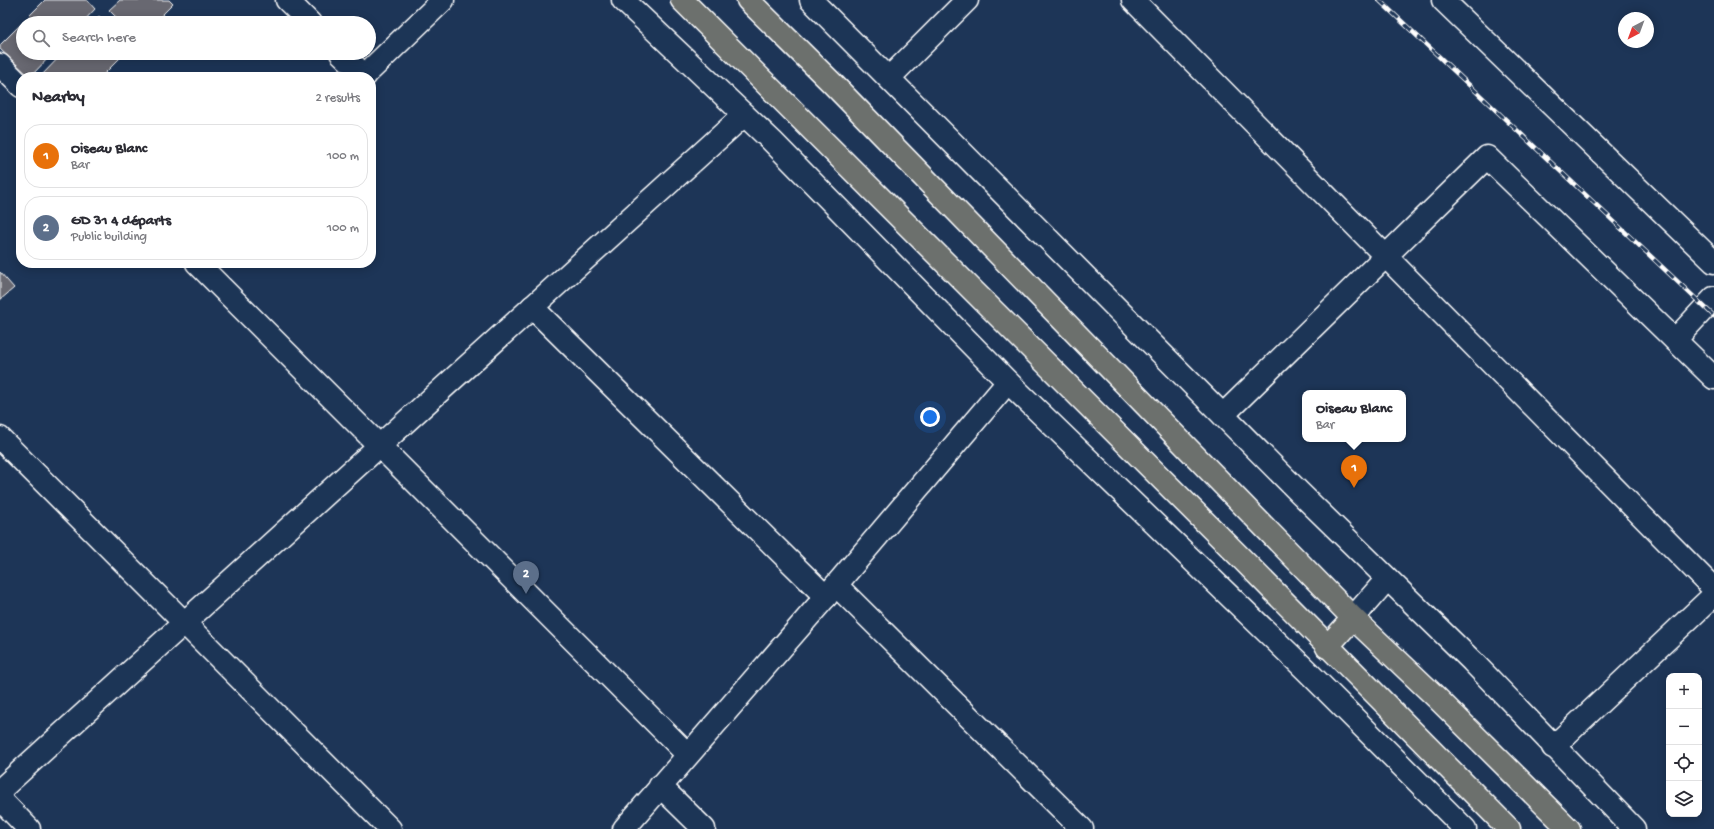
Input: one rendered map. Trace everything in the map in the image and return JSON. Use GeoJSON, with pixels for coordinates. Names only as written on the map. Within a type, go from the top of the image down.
{"type":"FeatureCollection","features":[{"type":"Feature","properties":{"kind":"highway"},"geometry":{"type":"LineString","coordinates":[[682,0],[1224,541],[1327,647],[1509,829]]}},
{"type":"Feature","properties":{"kind":"highway"},"geometry":{"type":"LineString","coordinates":[[748,0],[831,82],[1353,618],[1437,698],[1569,829]]}},
{"type":"Feature","properties":{"kind":"highway"},"geometry":{"type":"LineString","coordinates":[[1327,647],[1353,618]]}},
{"type":"Feature","properties":{"kind":"street"},"geometry":{"type":"LineString","coordinates":[[287,0],[303,16]]}},
{"type":"Feature","properties":{"kind":"street"},"geometry":{"type":"LineString","coordinates":[[368,72],[443,0]]}},
{"type":"Feature","properties":{"kind":"street"},"geometry":{"type":"LineString","coordinates":[[623,0],[772,141],[1008,382],[1306,670],[1465,829]]}},
{"type":"Feature","properties":{"kind":"street"},"geometry":{"type":"LineString","coordinates":[[811,0],[1223,415],[1387,579],[1472,661],[1553,747],[1634,829]]}},
{"type":"Feature","properties":{"kind":"street"},"geometry":{"type":"LineString","coordinates":[[889,78],[967,0]]}},
{"type":"Feature","properties":{"kind":"street"},"geometry":{"type":"LineString","coordinates":[[1133,0],[1714,589]]}},
{"type":"Feature","properties":{"kind":"street"},"geometry":{"type":"LineString","coordinates":[[1443,0],[1714,262]]}},
{"type":"Feature","properties":{"kind":"street"},"geometry":{"type":"LineString","coordinates":[[348,60],[360,72]]}},
{"type":"Feature","properties":{"kind":"street"},"geometry":{"type":"LineString","coordinates":[[0,65],[16,81]]}},
{"type":"Feature","properties":{"kind":"street"},"geometry":{"type":"LineString","coordinates":[[0,790],[744,115]]}},
{"type":"Feature","properties":{"kind":"street"},"geometry":{"type":"LineString","coordinates":[[1223,415],[1487,157],[1714,378]]}},
{"type":"Feature","properties":{"kind":"street"},"geometry":{"type":"LineString","coordinates":[[202,268],[688,754]]}},
{"type":"Feature","properties":{"kind":"street"},"geometry":{"type":"LineString","coordinates":[[1675,340],[1714,298]]}},
{"type":"Feature","properties":{"kind":"street"},"geometry":{"type":"LineString","coordinates":[[532,307],[1082,829]]}},
{"type":"Feature","properties":{"kind":"street"},"geometry":{"type":"LineString","coordinates":[[624,829],[831,591],[1008,382]]}},
{"type":"Feature","properties":{"kind":"street"},"geometry":{"type":"LineString","coordinates":[[0,438],[390,829]]}},
{"type":"Feature","properties":{"kind":"street"},"geometry":{"type":"LineString","coordinates":[[1353,618],[1387,579]]}},
{"type":"Feature","properties":{"kind":"street"},"geometry":{"type":"LineString","coordinates":[[1553,747],[1714,595]]}},
{"type":"Feature","properties":{"kind":"street"},"geometry":{"type":"LineString","coordinates":[[1306,670],[1327,647]]}},
{"type":"Feature","properties":{"kind":"street"},"geometry":{"type":"LineString","coordinates":[[660,786],[704,829]]}},
{"type":"Feature","properties":{"kind":"street"},"geometry":{"type":"LineString","coordinates":[[0,799],[29,829]]}},
{"type":"Feature","properties":{"kind":"building"},"geometry":{"type":"Polygon","coordinates":[[[45,0],[87,0],[95,9],[88,16],[29,16],[45,0]]]}},
{"type":"Feature","properties":{"kind":"building"},"geometry":{"type":"Polygon","coordinates":[[[120,0],[169,0],[173,4],[161,16],[115,16],[109,10],[120,0]]]}},
{"type":"Feature","properties":{"kind":"building"},"geometry":{"type":"Polygon","coordinates":[[[16,29],[16,60],[46,60],[35,72],[25,72],[0,49],[0,45],[16,29]]]}},
{"type":"Feature","properties":{"kind":"building"},"geometry":{"type":"Polygon","coordinates":[[[56,60],[118,60],[106,72],[45,72],[56,60]]]}},
{"type":"Feature","properties":{"kind":"building"},"geometry":{"type":"Polygon","coordinates":[[[0,272],[14,288],[0,300],[0,272]]]}},
{"type":"Feature","properties":{"kind":"railway"},"geometry":{"type":"LineString","coordinates":[[1379,0],[1714,316]]}},
{"type":"Feature","properties":{"kind":"place","name":"Oiseau Blanc"},"geometry":{"type":"Point","coordinates":[1354,488]}},
{"type":"Feature","properties":{"kind":"place","name":"GD 31 4 départs"},"geometry":{"type":"Point","coordinates":[526,594]}}]}
